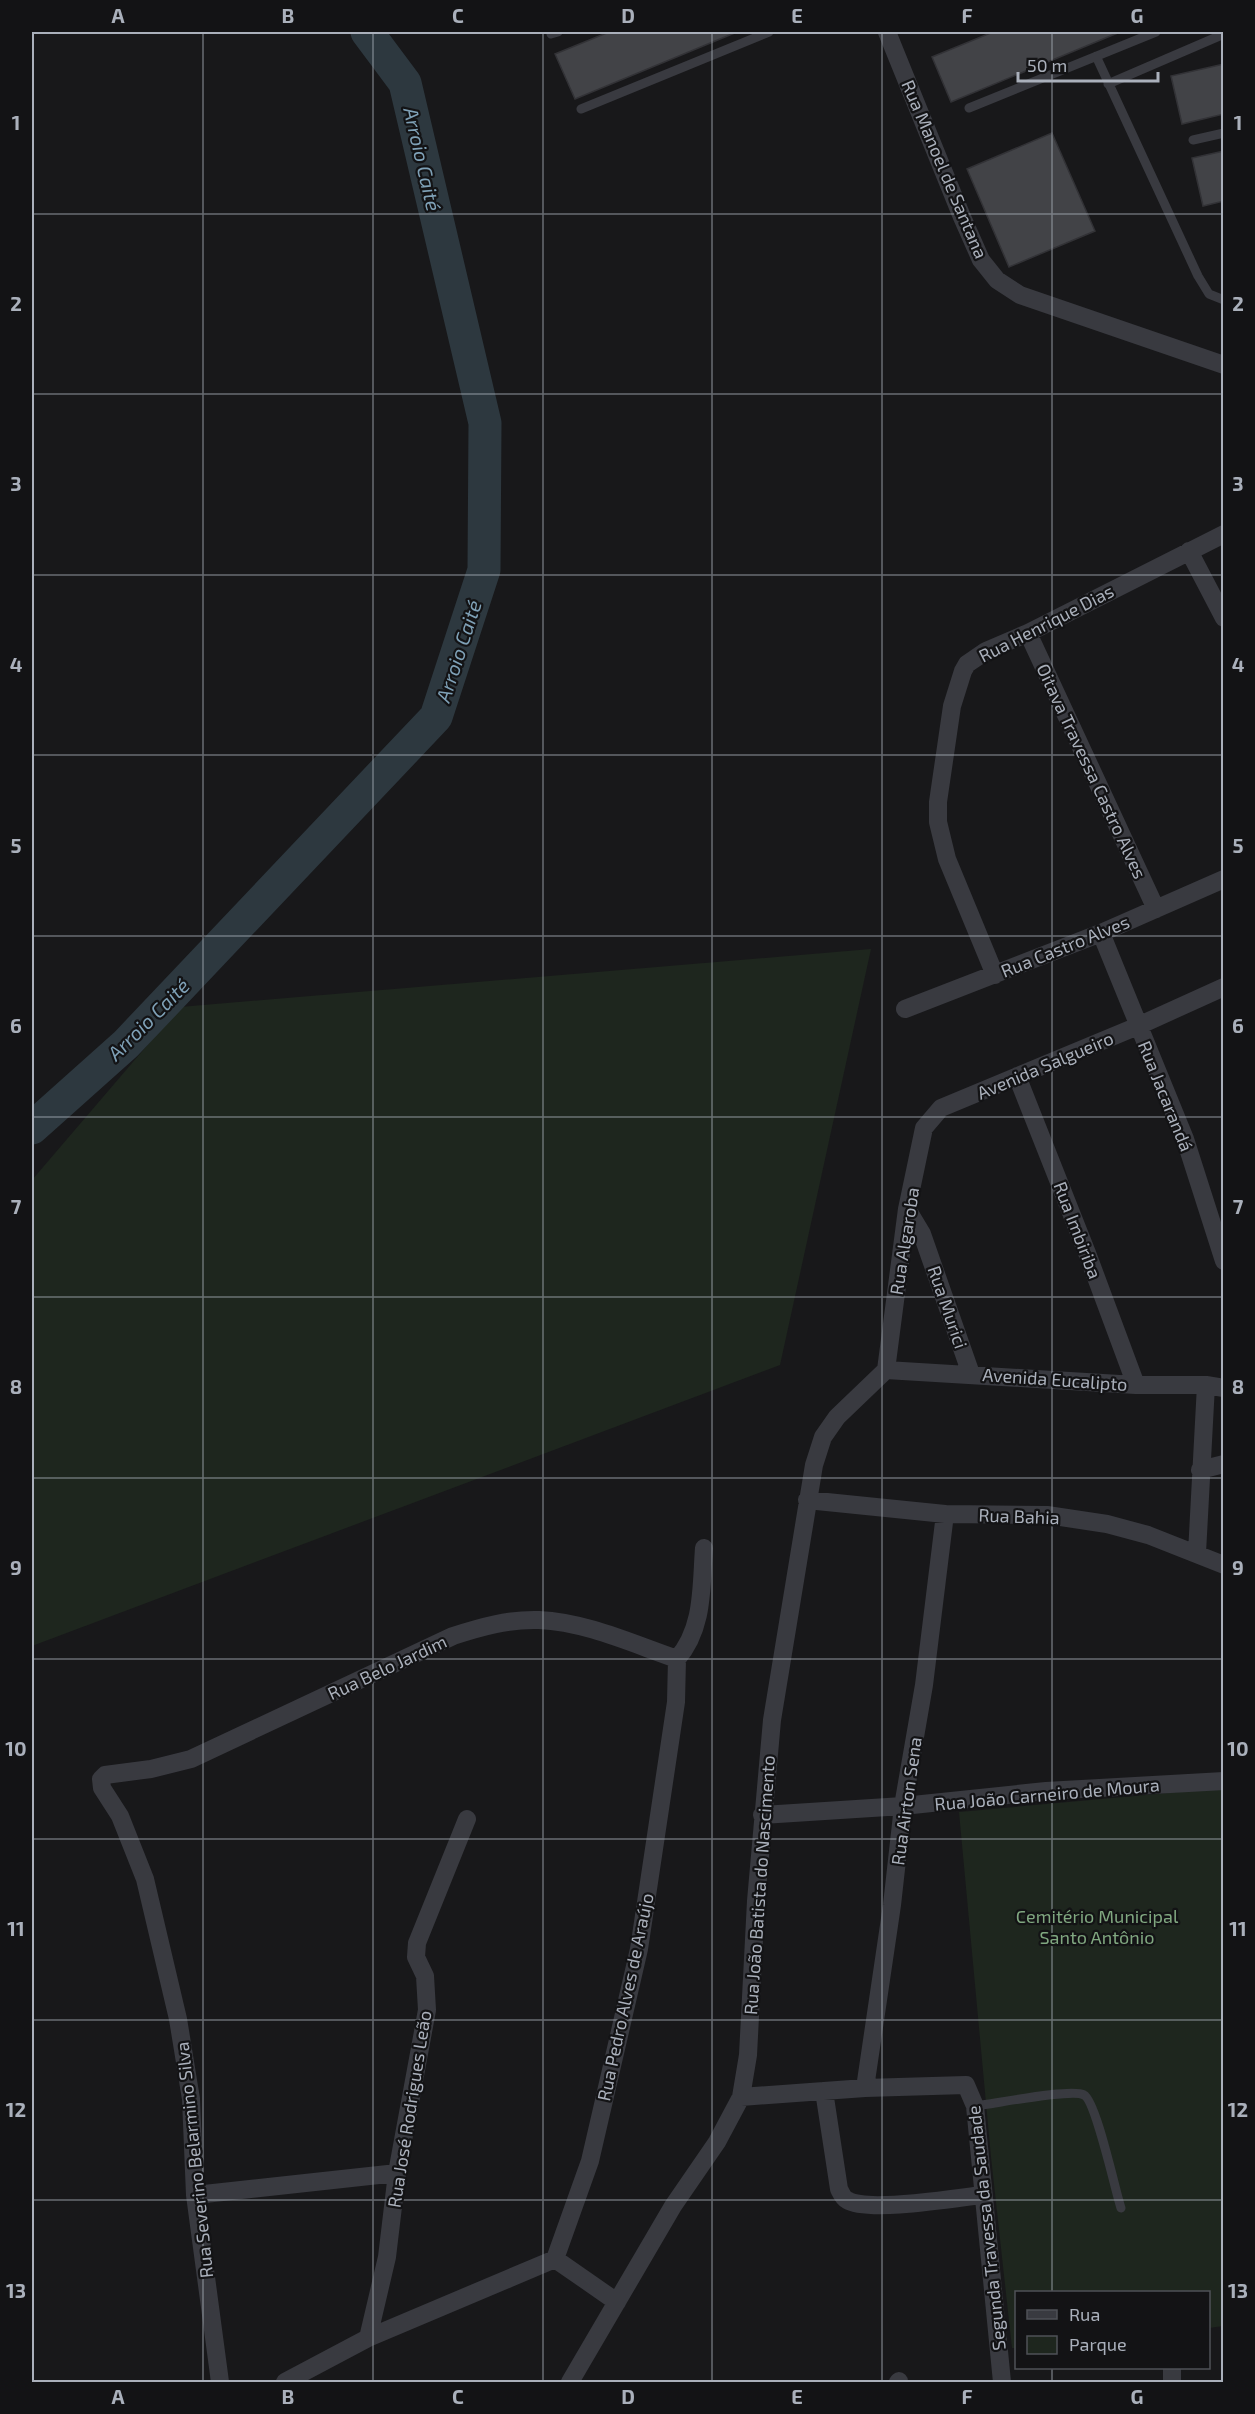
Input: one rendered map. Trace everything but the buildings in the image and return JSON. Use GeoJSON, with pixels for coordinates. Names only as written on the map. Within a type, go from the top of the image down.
{"type":"FeatureCollection","features":[{"type":"Feature","properties":{"kind":"street","name":"Rua Manoel de Santana"},"geometry":{"type":"LineString","coordinates":[[889,32],[962,217],[981,260],[998,280],[1020,295],[1224,365]]}},
{"type":"Feature","properties":{"kind":"street","name":"Rua Henrique Dias"},"geometry":{"type":"LineString","coordinates":[[995,975],[941,842],[938,802],[952,706],[963,670],[967,664],[986,651],[1028,633],[1224,534]]}},
{"type":"Feature","properties":{"kind":"street"},"geometry":{"type":"LineString","coordinates":[[1189,551],[1224,618]]}},
{"type":"Feature","properties":{"kind":"street","name":"Oitava Travessa Castro Alves"},"geometry":{"type":"LineString","coordinates":[[1028,633],[1156,909]]}},
{"type":"Feature","properties":{"kind":"street","name":"Rua Castro Alves"},"geometry":{"type":"LineString","coordinates":[[905,1009],[1101,933],[1224,879]]}},
{"type":"Feature","properties":{"kind":"street","name":"Rua Jacarandá"},"geometry":{"type":"LineString","coordinates":[[1101,933],[1185,1139],[1224,1261]]}},
{"type":"Feature","properties":{"kind":"street","name":"Avenida Salgueiro"},"geometry":{"type":"LineString","coordinates":[[934,1115],[941,1108],[1138,1026],[1224,987]]}},
{"type":"Feature","properties":{"kind":"street","name":"Rua Imbiriba"},"geometry":{"type":"LineString","coordinates":[[1017,1076],[1136,1385]]}},
{"type":"Feature","properties":{"kind":"street","name":"Rua Algaroba"},"geometry":{"type":"LineString","coordinates":[[886,1370],[908,1209],[924,1128],[934,1115]]}},
{"type":"Feature","properties":{"kind":"street","name":"Rua Murici"},"geometry":{"type":"LineString","coordinates":[[908,1209],[922,1234],[971,1374]]}},
{"type":"Feature","properties":{"kind":"street","name":"Avenida Eucalipto"},"geometry":{"type":"LineString","coordinates":[[886,1370],[1136,1385],[1215,1386]]}},
{"type":"Feature","properties":{"kind":"street","name":"Rua João Batista do Nascimento"},"geometry":{"type":"LineString","coordinates":[[570,2382],[673,2206],[717,2142],[741,2097],[748,2055],[762,1815],[772,1720],[807,1500],[814,1465],[823,1437],[837,1418],[886,1370]]}},
{"type":"Feature","properties":{"kind":"street"},"geometry":{"type":"LineString","coordinates":[[1197,1553],[1200,1470],[1215,1386]]}},
{"type":"Feature","properties":{"kind":"street"},"geometry":{"type":"LineString","coordinates":[[1200,1470],[1224,1464]]}},
{"type":"Feature","properties":{"kind":"street","name":"Rua Bahia"},"geometry":{"type":"LineString","coordinates":[[807,1500],[945,1514],[1047,1515],[1107,1524],[1148,1534],[1224,1565]]}},
{"type":"Feature","properties":{"kind":"street","name":"Rua Airton Sena"},"geometry":{"type":"LineString","coordinates":[[865,2088],[892,1905],[903,1806],[924,1685],[945,1514]]}},
{"type":"Feature","properties":{"kind":"street"},"geometry":{"type":"LineString","coordinates":[[677,1659],[688,1646],[700,1608],[704,1548]]}},
{"type":"Feature","properties":{"kind":"street","name":"Rua Belo Jardim"},"geometry":{"type":"LineString","coordinates":[[105,1775],[173,1765],[191,1759],[453,1636],[491,1624],[539,1620],[578,1625],[677,1659]]}},
{"type":"Feature","properties":{"kind":"street","name":"Rua Pedro Alves de Araújo"},"geometry":{"type":"LineString","coordinates":[[555,2259],[590,2161],[639,1949],[676,1702],[677,1659]]}},
{"type":"Feature","properties":{"kind":"street","name":"Rua Severino Belarmino Silva"},"geometry":{"type":"LineString","coordinates":[[105,1775],[100,1785],[120,1816],[145,1879],[178,2019],[191,2099],[195,2195],[220,2382]]}},
{"type":"Feature","properties":{"kind":"street","name":"Rua João Carneiro de Moura"},"geometry":{"type":"LineString","coordinates":[[762,1815],[903,1806],[1046,1791],[1224,1781]]}},
{"type":"Feature","properties":{"kind":"street","name":"Rua José Rodrigues Leão"},"geometry":{"type":"LineString","coordinates":[[368,2338],[387,2257],[397,2173],[427,2010],[425,1976],[416,1957],[417,1943],[467,1818]]}},
{"type":"Feature","properties":{"kind":"street","name":"Segunda Travessa da Saudade"},"geometry":{"type":"LineString","coordinates":[[741,2097],[961,2084],[968,2088],[975,2106],[1002,2382]]}},
{"type":"Feature","properties":{"kind":"street"},"geometry":{"type":"LineString","coordinates":[[824,2091],[839,2189],[846,2200],[856,2203],[897,2204],[982,2195]]}},
{"type":"Feature","properties":{"kind":"street"},"geometry":{"type":"LineString","coordinates":[[195,2195],[397,2173]]}},
{"type":"Feature","properties":{"kind":"street"},"geometry":{"type":"LineString","coordinates":[[285,2382],[368,2338],[555,2259],[617,2302]]}},
{"type":"Feature","properties":{"kind":"lane"},"geometry":{"type":"LineString","coordinates":[[581,110],[769,32]]}},
{"type":"Feature","properties":{"kind":"lane"},"geometry":{"type":"LineString","coordinates":[[969,108],[1156,32]]}},
{"type":"Feature","properties":{"kind":"lane"},"geometry":{"type":"LineString","coordinates":[[1108,84],[1224,34]]}},
{"type":"Feature","properties":{"kind":"lane"},"geometry":{"type":"LineString","coordinates":[[1095,56],[1198,276],[1209,294],[1224,300]]}},
{"type":"Feature","properties":{"kind":"lane"},"geometry":{"type":"LineString","coordinates":[[1193,140],[1224,133]]}},
{"type":"Feature","properties":{"kind":"lane"},"geometry":{"type":"LineString","coordinates":[[975,2106],[1061,2094],[1081,2094],[1088,2097],[1096,2116],[1121,2208]]}},
{"type":"Feature","properties":{"kind":"green space"},"geometry":{"type":"Polygon","coordinates":[[[871,949],[780,1365],[32,1646],[32,1180],[180,1007],[871,949]]]}},
{"type":"Feature","properties":{"kind":"green space","name":"Cemitério Municipal Santo Antônio"},"geometry":{"type":"Polygon","coordinates":[[[1223,1788],[1223,2326],[1210,2328],[1210,2291],[1015,2291],[1015,2348],[1012,2348],[991,2157],[959,1812],[1223,1788]]]}},
{"type":"Feature","properties":{"kind":"waterway","name":"Arroio Caité"},"geometry":{"type":"LineString","coordinates":[[32,1128],[126,1044],[436,717],[484,570],[485,423],[405,83],[367,32]]}}]}
